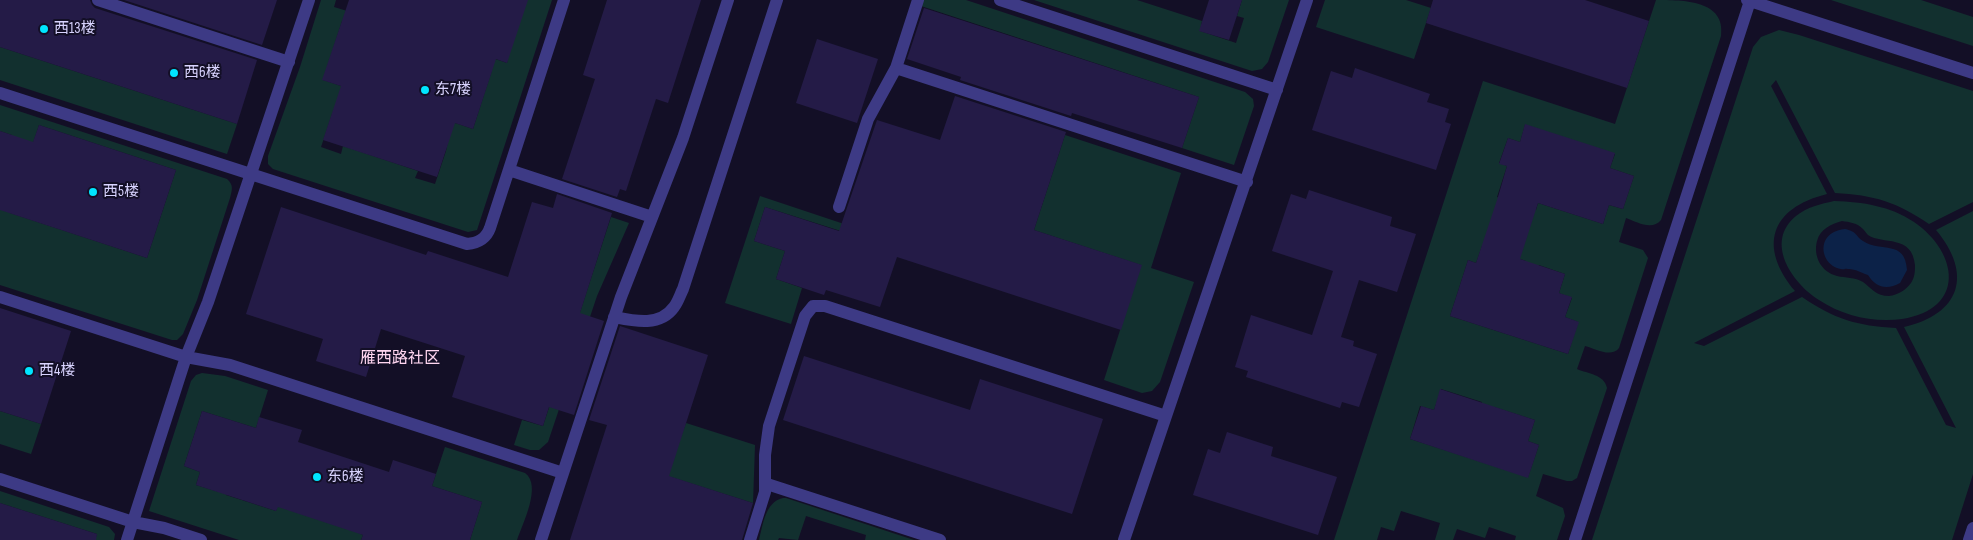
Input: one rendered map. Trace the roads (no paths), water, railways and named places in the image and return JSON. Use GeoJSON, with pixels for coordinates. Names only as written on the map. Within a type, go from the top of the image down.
{"type":"FeatureCollection","features":[{"type":"Feature","properties":{"kind":"street"},"geometry":{"type":"LineString","coordinates":[[98,0],[289,62]]}},
{"type":"Feature","properties":{"kind":"street"},"geometry":{"type":"LineString","coordinates":[[127,540],[186,358],[208,302],[309,0]]}},
{"type":"Feature","properties":{"kind":"street"},"geometry":{"type":"LineString","coordinates":[[0,93],[467,244],[480,242],[488,233],[564,0]]}},
{"type":"Feature","properties":{"kind":"street"},"geometry":{"type":"LineString","coordinates":[[542,540],[614,317],[683,138],[728,0]]}},
{"type":"Feature","properties":{"kind":"street"},"geometry":{"type":"LineString","coordinates":[[614,317],[639,322],[659,319],[673,308],[686,280],[777,0]]}},
{"type":"Feature","properties":{"kind":"street"},"geometry":{"type":"LineString","coordinates":[[839,207],[868,119],[896,68],[918,0]]}},
{"type":"Feature","properties":{"kind":"street"},"geometry":{"type":"LineString","coordinates":[[1000,0],[1277,90]]}},
{"type":"Feature","properties":{"kind":"street"},"geometry":{"type":"LineString","coordinates":[[1124,540],[1247,182],[1307,0]]}},
{"type":"Feature","properties":{"kind":"street"},"geometry":{"type":"LineString","coordinates":[[1575,540],[1748,0],[1973,73]]}},
{"type":"Feature","properties":{"kind":"street"},"geometry":{"type":"LineString","coordinates":[[896,68],[1247,182]]}},
{"type":"Feature","properties":{"kind":"street"},"geometry":{"type":"LineString","coordinates":[[509,170],[652,216]]}},
{"type":"Feature","properties":{"kind":"street"},"geometry":{"type":"LineString","coordinates":[[0,297],[186,358],[230,365],[563,473]]}},
{"type":"Feature","properties":{"kind":"street"},"geometry":{"type":"LineString","coordinates":[[750,540],[767,484],[765,455],[769,426],[805,316],[813,306],[819,305],[1166,416]]}},
{"type":"Feature","properties":{"kind":"street"},"geometry":{"type":"LineString","coordinates":[[0,479],[133,522],[164,528],[201,540]]}},
{"type":"Feature","properties":{"kind":"street"},"geometry":{"type":"LineString","coordinates":[[767,484],[940,540]]}},
{"type":"Feature","properties":{"kind":"street"},"geometry":{"type":"LineString","coordinates":[[1969,540],[1973,528]]}},
{"type":"Feature","properties":{"kind":"water"},"geometry":{"type":"Polygon","coordinates":[[[1845,229],[1852,231],[1863,241],[1897,250],[1902,254],[1907,270],[1900,283],[1891,287],[1878,285],[1868,275],[1854,270],[1836,268],[1832,265],[1824,255],[1825,241],[1833,232],[1845,229]]]}},
{"type":"Feature","properties":{"kind":"place","name":"西13楼"},"geometry":{"type":"Point","coordinates":[44,29]}},
{"type":"Feature","properties":{"kind":"place","name":"西6楼"},"geometry":{"type":"Point","coordinates":[174,73]}},
{"type":"Feature","properties":{"kind":"place","name":"东7楼"},"geometry":{"type":"Point","coordinates":[425,90]}},
{"type":"Feature","properties":{"kind":"place","name":"西5楼"},"geometry":{"type":"Point","coordinates":[93,192]}},
{"type":"Feature","properties":{"kind":"place","name":"西4楼"},"geometry":{"type":"Point","coordinates":[29,371]}},
{"type":"Feature","properties":{"kind":"place","name":"东6楼"},"geometry":{"type":"Point","coordinates":[317,477]}},
{"type":"Feature","properties":{"kind":"district","name":"雁西路社区"},"geometry":{"type":"Point","coordinates":[400,359]}}]}
